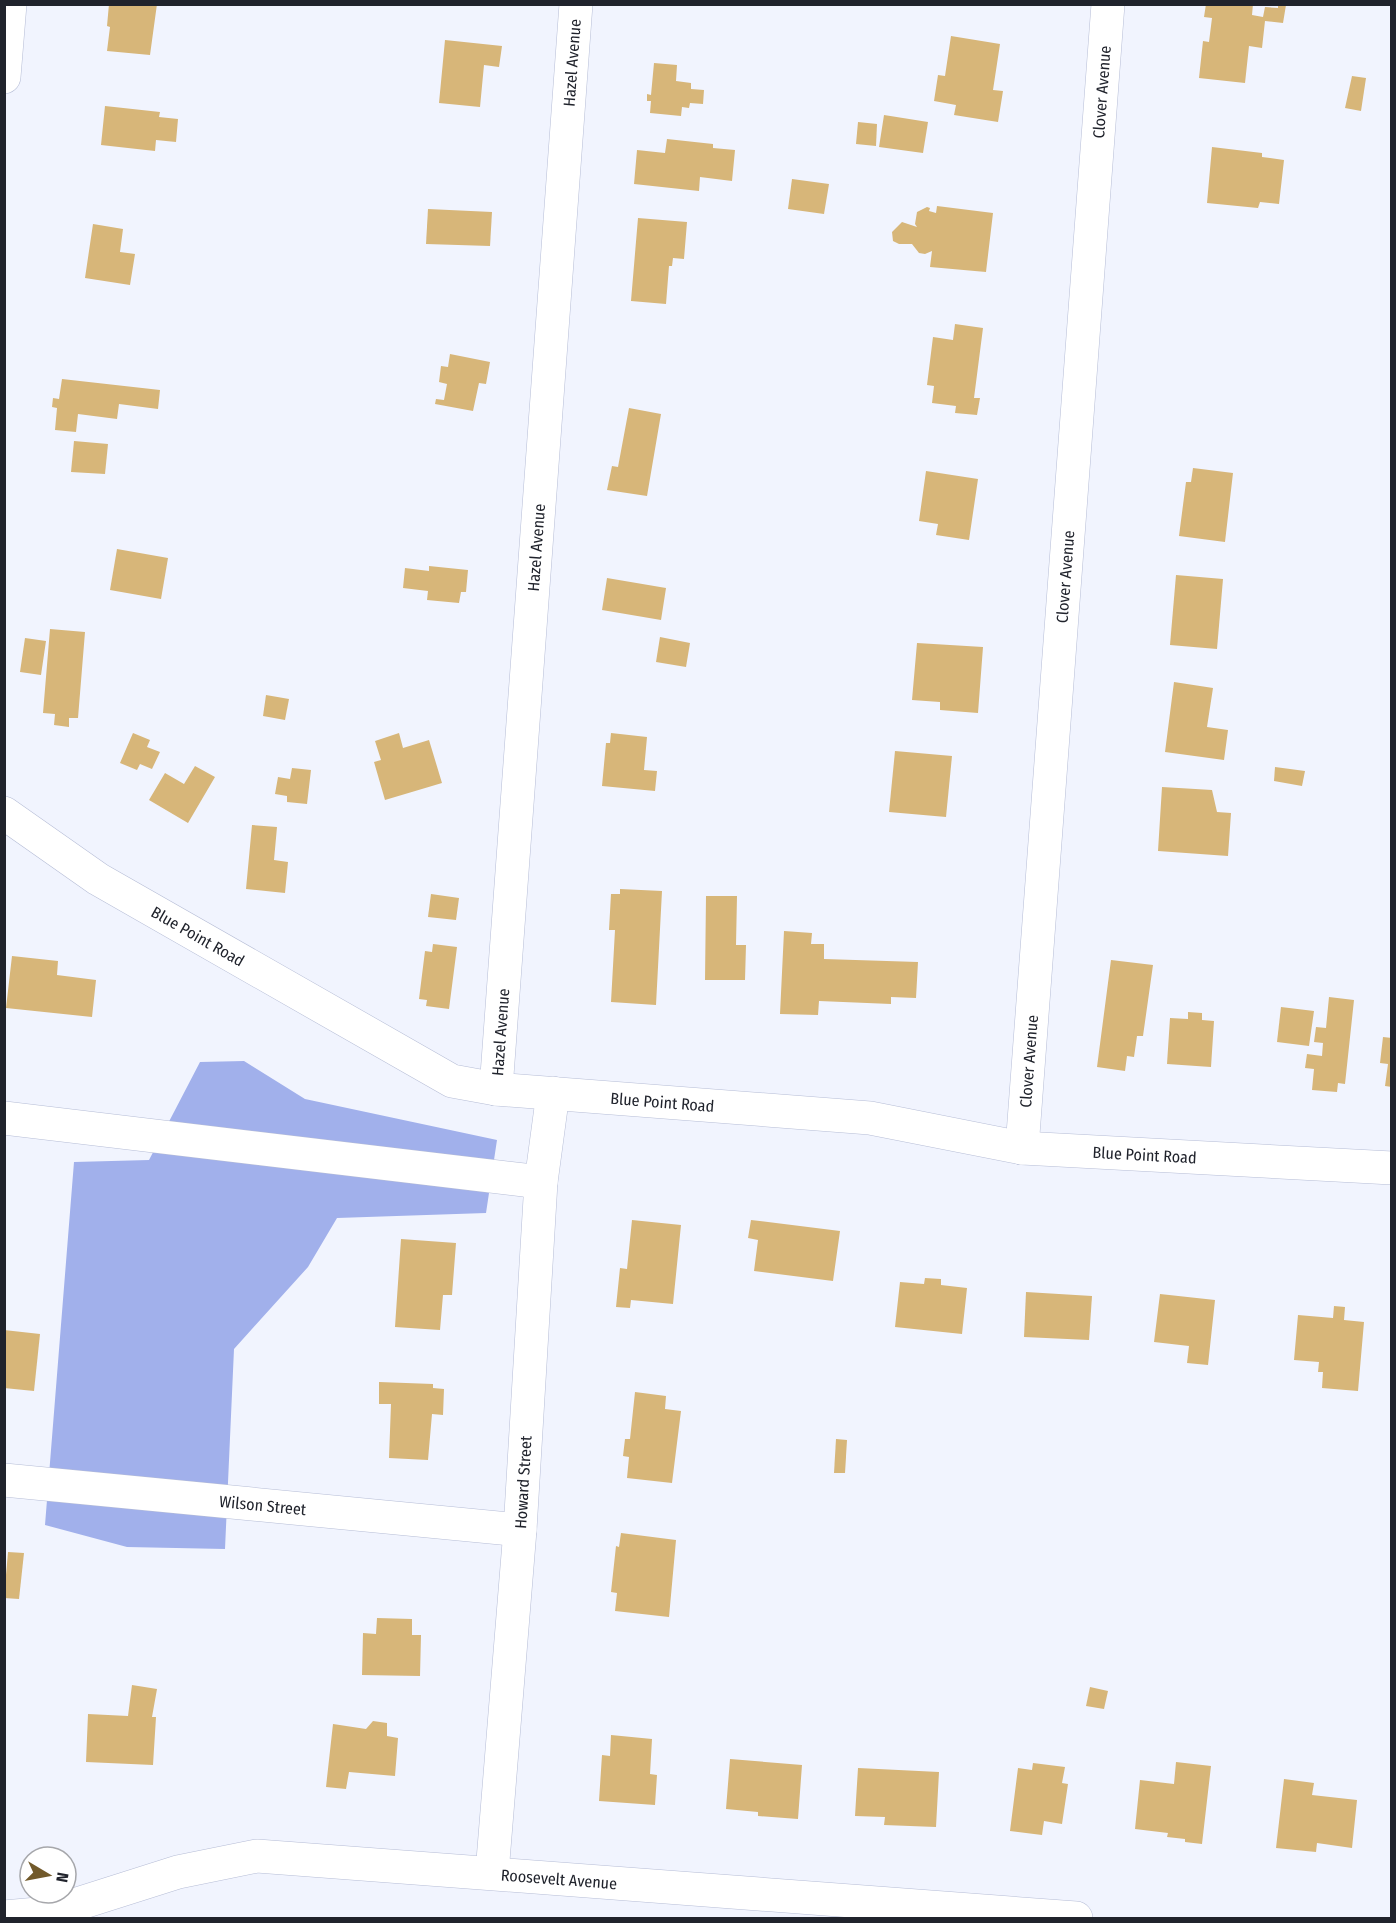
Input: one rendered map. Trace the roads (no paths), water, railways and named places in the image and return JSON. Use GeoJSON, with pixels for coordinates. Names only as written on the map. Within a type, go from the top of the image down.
{"type":"FeatureCollection","features":[{"type":"Feature","properties":{"kind":"street"},"geometry":{"type":"LineString","coordinates":[[4,77],[10,4]]}},
{"type":"Feature","properties":{"kind":"street","name":"Hazel Avenue"},"geometry":{"type":"LineString","coordinates":[[496,1089],[576,4]]}},
{"type":"Feature","properties":{"kind":"street","name":"Clover Avenue"},"geometry":{"type":"LineString","coordinates":[[1022,1148],[1108,4]]}},
{"type":"Feature","properties":{"kind":"street","name":"Blue Point Road"},"geometry":{"type":"LineString","coordinates":[[4,813],[98,879],[452,1081],[496,1089],[870,1118],[1022,1148],[1392,1168]]}},
{"type":"Feature","properties":{"kind":"street","name":"Howard Street"},"geometry":{"type":"LineString","coordinates":[[492,1873],[520,1530],[541,1182],[553,1093]]}},
{"type":"Feature","properties":{"kind":"street"},"geometry":{"type":"LineString","coordinates":[[4,1118],[541,1182]]}},
{"type":"Feature","properties":{"kind":"street","name":"Wilson Street"},"geometry":{"type":"LineString","coordinates":[[4,1480],[520,1530]]}},
{"type":"Feature","properties":{"kind":"street","name":"Roosevelt Avenue"},"geometry":{"type":"LineString","coordinates":[[4,1917],[49,1913],[178,1872],[257,1856],[1076,1918]]}}]}
